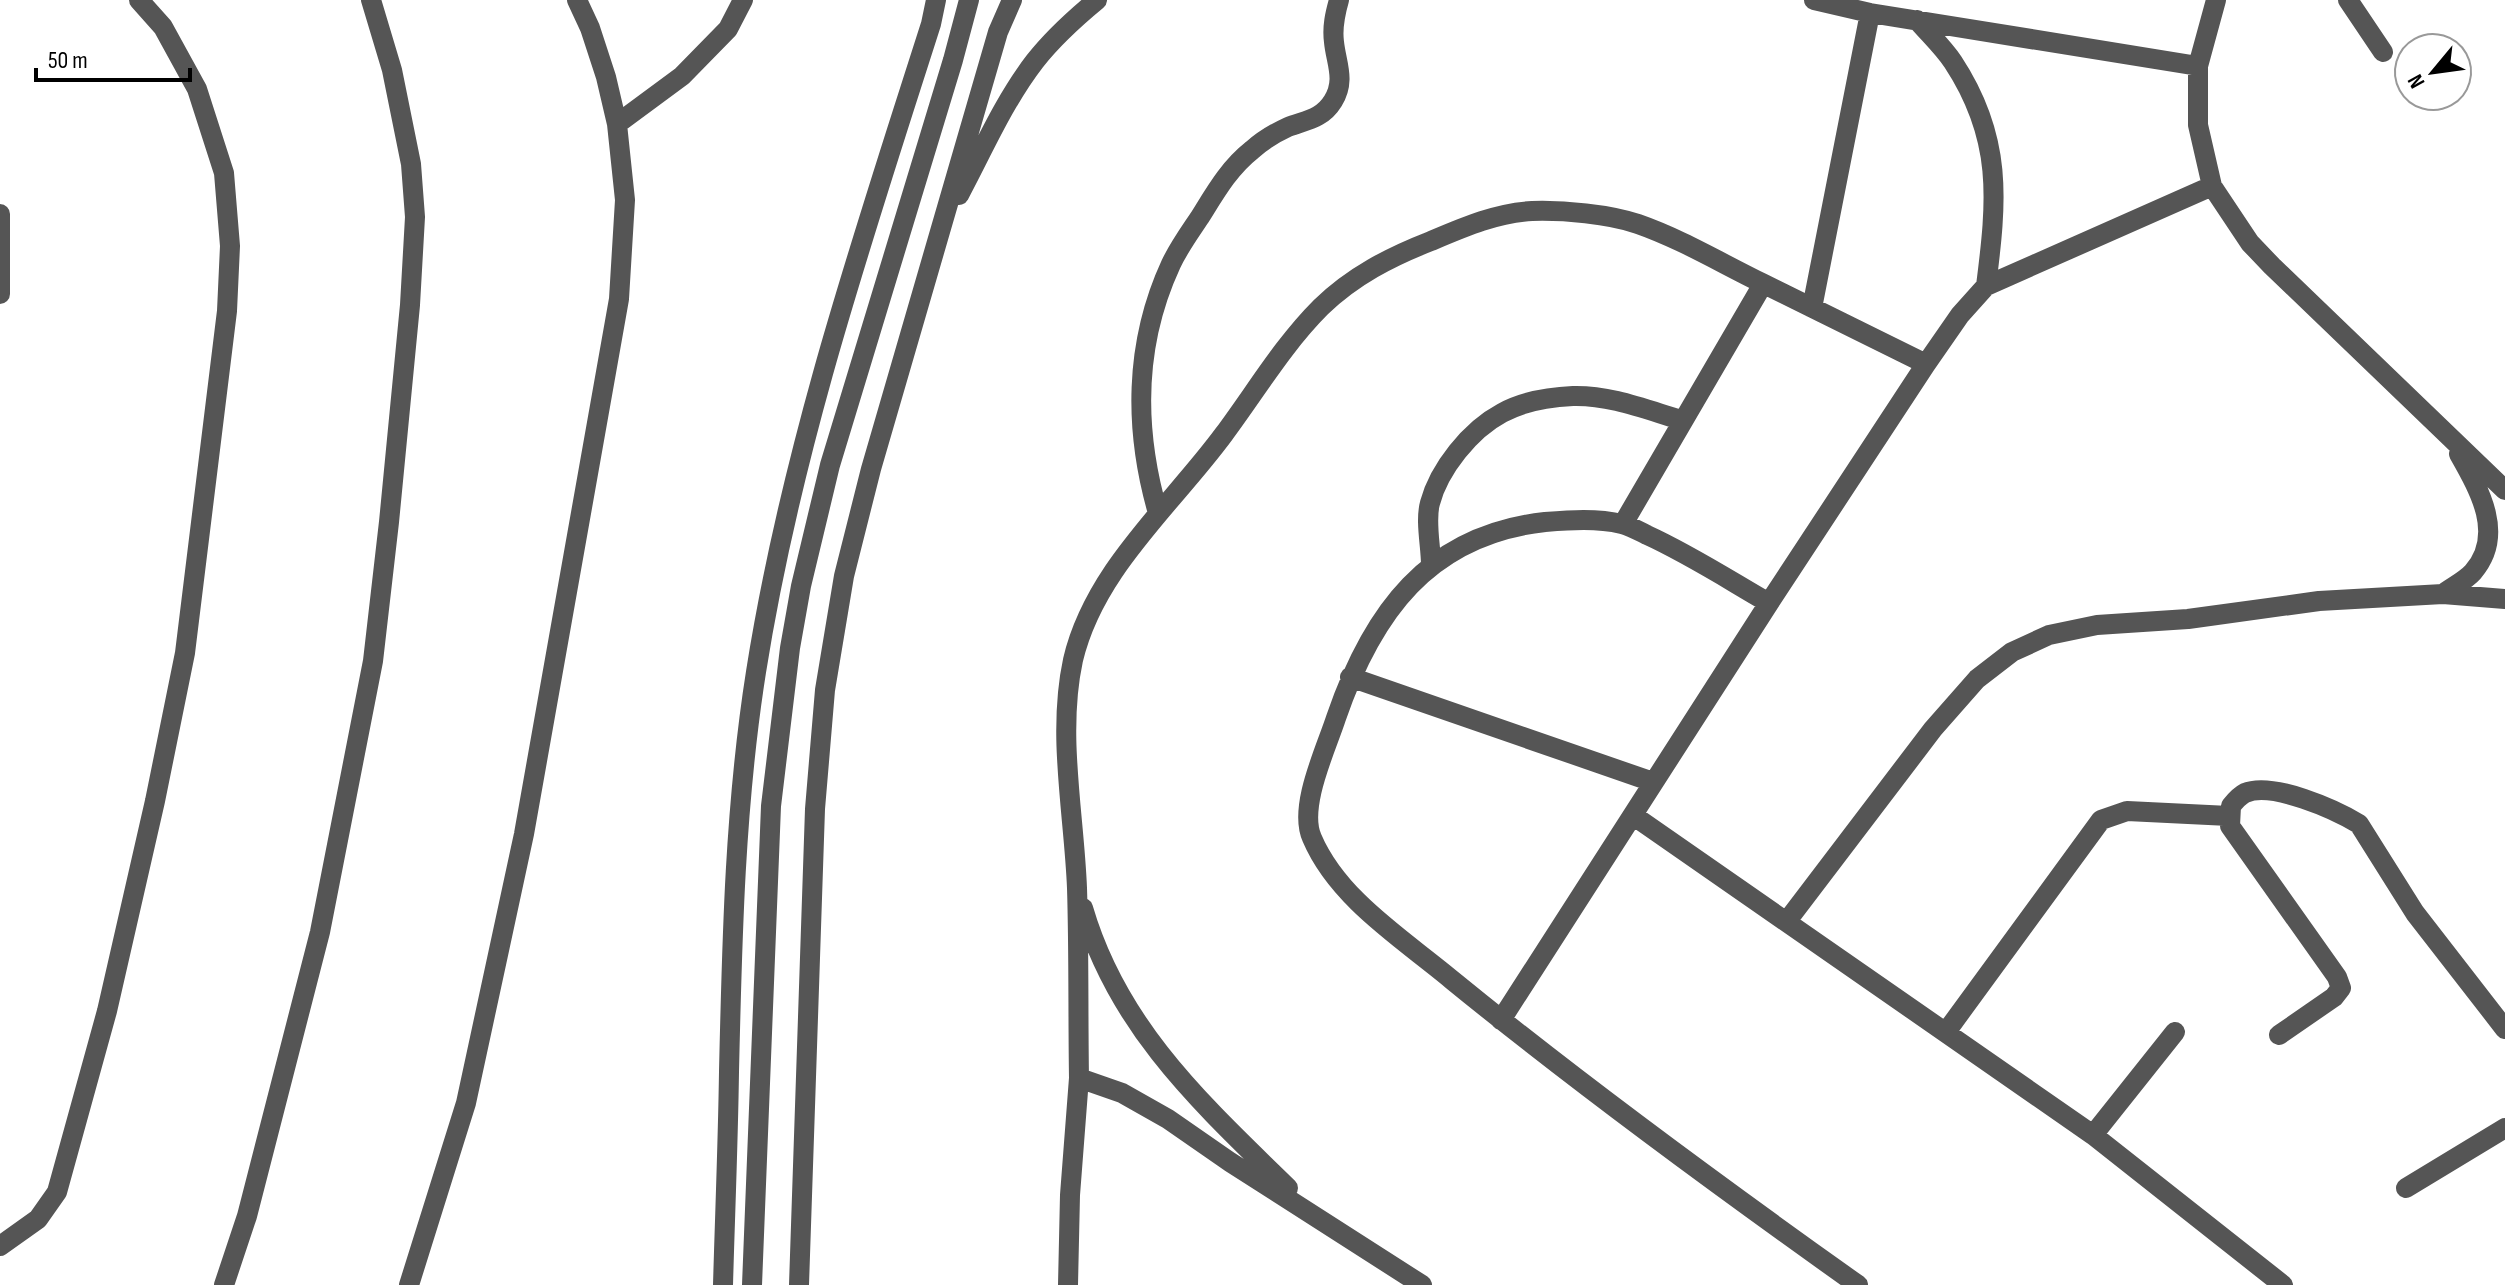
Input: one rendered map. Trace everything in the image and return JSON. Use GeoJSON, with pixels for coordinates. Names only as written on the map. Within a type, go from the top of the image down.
{"type":"FeatureCollection","features":[{"type":"Feature","properties":{"kind":"street"},"geometry":{"type":"LineString","coordinates":[[0,1246],[38,1219],[57,1192],[107,1011],[185,653],[227,311],[230,246],[224,173],[197,89],[163,27],[139,0]]}},
{"type":"Feature","properties":{"kind":"street"},"geometry":{"type":"LineString","coordinates":[[224,1285],[247,1216],[320,932],[373,661],[389,522],[410,305],[415,217],[411,164],[392,70],[371,0]]}},
{"type":"Feature","properties":{"kind":"street"},"geometry":{"type":"LineString","coordinates":[[409,1285],[466,1103],[535,773],[619,299],[625,200],[617,124],[602,65],[577,0]]}},
{"type":"Feature","properties":{"kind":"street"},"geometry":{"type":"LineString","coordinates":[[617,124],[682,76],[728,29],[743,0]]}},
{"type":"Feature","properties":{"kind":"street"},"geometry":{"type":"LineString","coordinates":[[723,1285],[732,906],[756,676],[774,572],[801,451],[936,0]]}},
{"type":"Feature","properties":{"kind":"street"},"geometry":{"type":"LineString","coordinates":[[752,1285],[771,806],[790,648],[801,586],[830,465],[969,0]]}},
{"type":"Feature","properties":{"kind":"street"},"geometry":{"type":"LineString","coordinates":[[799,1285],[815,809],[833,630],[857,522],[998,32],[1012,0]]}},
{"type":"Feature","properties":{"kind":"street"},"geometry":{"type":"LineString","coordinates":[[940,230],[1020,82],[1049,44],[1097,0]]}},
{"type":"Feature","properties":{"kind":"street"},"geometry":{"type":"LineString","coordinates":[[1158,513],[1145,462],[1140,406],[1145,346],[1161,288],[1173,260],[1239,161],[1269,137],[1316,118],[1333,102],[1340,83],[1333,26],[1339,0]]}},
{"type":"Feature","properties":{"kind":"street"},"geometry":{"type":"LineString","coordinates":[[1814,0],[1870,13],[2198,66]]}},
{"type":"Feature","properties":{"kind":"street"},"geometry":{"type":"LineString","coordinates":[[2216,0],[2198,66],[2198,125],[2212,186],[2236,224],[2272,266],[2505,490]]}},
{"type":"Feature","properties":{"kind":"street"},"geometry":{"type":"LineString","coordinates":[[2348,0],[2383,52]]}},
{"type":"Feature","properties":{"kind":"street"},"geometry":{"type":"LineString","coordinates":[[1812,308],[1870,13]]}},
{"type":"Feature","properties":{"kind":"street"},"geometry":{"type":"LineString","coordinates":[[1917,20],[1952,61],[1988,135],[1994,211],[1986,286]]}},
{"type":"Feature","properties":{"kind":"street"},"geometry":{"type":"LineString","coordinates":[[923,48],[953,60]]}},
{"type":"Feature","properties":{"kind":"street"},"geometry":{"type":"LineString","coordinates":[[1501,1020],[1769,603],[1966,307],[1986,286],[2212,186]]}},
{"type":"Feature","properties":{"kind":"street"},"geometry":{"type":"LineString","coordinates":[[1068,1285],[1070,1195],[1079,1078],[1077,888],[1067,710],[1074,659],[1089,612],[1119,564],[1222,436],[1291,340],[1323,305],[1358,276],[1402,251],[1479,220],[1533,211],[1601,216],[1637,224],[1685,244],[1926,364]]}},
{"type":"Feature","properties":{"kind":"street"},"geometry":{"type":"LineString","coordinates":[[0,214],[0,294]]}},
{"type":"Feature","properties":{"kind":"street"},"geometry":{"type":"LineString","coordinates":[[1623,524],[1763,284]]}},
{"type":"Feature","properties":{"kind":"street"},"geometry":{"type":"LineString","coordinates":[[1431,565],[1429,506],[1438,483],[1450,462],[1476,433],[1500,414],[1530,402],[1574,396],[1608,399],[1681,420]]}},
{"type":"Feature","properties":{"kind":"street"},"geometry":{"type":"LineString","coordinates":[[2443,594],[2473,572],[2489,550],[2491,527],[2482,496],[2448,434]]}},
{"type":"Feature","properties":{"kind":"street"},"geometry":{"type":"LineString","coordinates":[[1769,603],[1665,543],[1623,524],[1572,520],[1521,525],[1467,542],[1431,565],[1405,592],[1373,634],[1350,677],[1308,800],[1310,835],[1328,868],[1365,908],[1501,1020],[1759,1215],[1858,1285]]}},
{"type":"Feature","properties":{"kind":"street"},"geometry":{"type":"LineString","coordinates":[[1787,921],[1933,729],[1977,679],[2012,652],[2049,635],[2097,625],[2188,619],[2319,601],[2443,594],[2505,599]]}},
{"type":"Feature","properties":{"kind":"street"},"geometry":{"type":"LineString","coordinates":[[1350,677],[1653,782]]}},
{"type":"Feature","properties":{"kind":"street"},"geometry":{"type":"LineString","coordinates":[[2279,1035],[2334,997],[2341,988],[2341,982],[2234,835],[2229,816],[2238,798],[2256,790],[2296,796],[2359,824],[2415,913],[2505,1029]]}},
{"type":"Feature","properties":{"kind":"street"},"geometry":{"type":"LineString","coordinates":[[1946,1032],[2101,820],[2127,811],[2229,816]]}},
{"type":"Feature","properties":{"kind":"street"},"geometry":{"type":"LineString","coordinates":[[1634,816],[2093,1135],[2283,1285]]}},
{"type":"Feature","properties":{"kind":"street"},"geometry":{"type":"LineString","coordinates":[[1077,888],[1097,949],[1144,1035],[1186,1088],[1314,1214]]}},
{"type":"Feature","properties":{"kind":"street"},"geometry":{"type":"LineString","coordinates":[[2093,1135],[2175,1032]]}},
{"type":"Feature","properties":{"kind":"street"},"geometry":{"type":"LineString","coordinates":[[1079,1078],[1122,1093],[1168,1119],[1422,1285]]}},
{"type":"Feature","properties":{"kind":"street"},"geometry":{"type":"LineString","coordinates":[[2406,1188],[2505,1128]]}}]}
